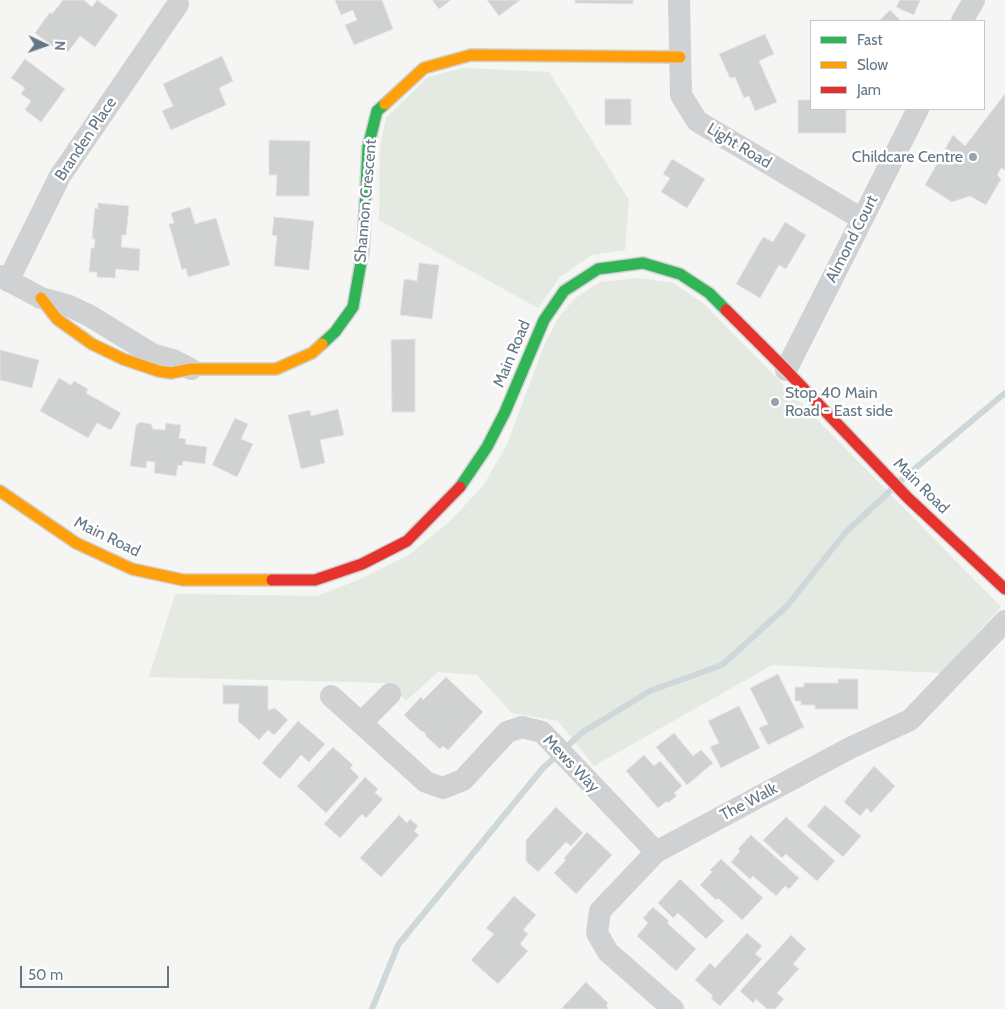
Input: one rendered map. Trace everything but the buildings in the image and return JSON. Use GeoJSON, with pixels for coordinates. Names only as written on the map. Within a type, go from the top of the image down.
{"type":"FeatureCollection","features":[{"type":"Feature","properties":{"kind":"main road","name":"Shannon Crescent"},"geometry":{"type":"LineString","coordinates":[[191,369],[276,369],[312,353],[335,332],[353,307],[363,251],[368,147],[377,111],[424,68],[472,55],[680,57]]}},
{"type":"Feature","properties":{"kind":"main road","name":"Main Road"},"geometry":{"type":"LineString","coordinates":[[0,490],[76,543],[132,569],[183,580],[315,580],[362,564],[407,541],[456,491],[487,448],[505,412],[544,320],[564,291],[598,269],[643,263],[680,274],[709,293],[786,370],[905,495],[1005,589]]}},
{"type":"Feature","properties":{"kind":"street","name":"Light Road"},"geometry":{"type":"LineString","coordinates":[[679,0],[682,95],[697,121],[862,219]]}},
{"type":"Feature","properties":{"kind":"street"},"geometry":{"type":"LineString","coordinates":[[963,20],[974,0]]}},
{"type":"Feature","properties":{"kind":"street","name":"Branden Place"},"geometry":{"type":"LineString","coordinates":[[4,279],[60,176],[178,4]]}},
{"type":"Feature","properties":{"kind":"street","name":"Almond Court"},"geometry":{"type":"LineString","coordinates":[[786,370],[917,110]]}},
{"type":"Feature","properties":{"kind":"street","name":"Shannon Crescent"},"geometry":{"type":"LineString","coordinates":[[4,279],[40,298],[67,305],[90,316],[152,354],[173,360],[191,369]]}},
{"type":"Feature","properties":{"kind":"street","name":"The Walk"},"geometry":{"type":"LineString","coordinates":[[673,1009],[608,952],[598,933],[600,911],[656,852],[850,748],[910,720],[1005,621]]}},
{"type":"Feature","properties":{"kind":"street"},"geometry":{"type":"LineString","coordinates":[[361,723],[390,694]]}},
{"type":"Feature","properties":{"kind":"street","name":"Mews Way"},"geometry":{"type":"LineString","coordinates":[[331,696],[426,782],[443,788],[463,780],[507,732],[522,726],[542,732],[656,852]]}},
{"type":"Feature","properties":{"kind":"shaded area"},"geometry":{"type":"Polygon","coordinates":[[[463,68],[549,72],[629,200],[625,250],[592,255],[560,277],[538,308],[379,220],[380,147],[386,118],[428,77],[463,68]]]}},
{"type":"Feature","properties":{"kind":"shaded area"},"geometry":{"type":"Polygon","coordinates":[[[637,278],[673,283],[703,303],[1001,607],[941,673],[772,665],[594,766],[558,721],[512,713],[477,675],[438,672],[406,701],[387,683],[149,677],[175,594],[317,596],[363,578],[409,555],[451,520],[483,486],[507,444],[544,346],[557,320],[574,299],[600,282],[637,278]]]}},
{"type":"Feature","properties":{"kind":"waterway"},"geometry":{"type":"LineString","coordinates":[[900,481],[1005,393]]}},
{"type":"Feature","properties":{"kind":"waterway"},"geometry":{"type":"LineString","coordinates":[[372,1009],[398,945],[543,768],[583,732],[650,691],[722,665],[787,606],[845,533],[891,490]]}},
{"type":"Feature","properties":{"kind":"traffic: fast"},"geometry":{"type":"LineString","coordinates":[[322,344],[335,332],[353,307],[363,251],[368,147],[377,111],[385,104]]}},
{"type":"Feature","properties":{"kind":"traffic: fast"},"geometry":{"type":"LineString","coordinates":[[460,487],[487,447],[505,412],[544,320],[564,291],[598,269],[643,263],[680,274],[709,293],[726,310]]}},
{"type":"Feature","properties":{"kind":"traffic: slow"},"geometry":{"type":"LineString","coordinates":[[385,104],[424,68],[471,55],[680,57]]}},
{"type":"Feature","properties":{"kind":"traffic: slow"},"geometry":{"type":"LineString","coordinates":[[41,298],[57,319],[92,344],[123,359],[158,371],[171,373],[191,369],[276,369],[312,353],[322,344]]}},
{"type":"Feature","properties":{"kind":"traffic: slow"},"geometry":{"type":"LineString","coordinates":[[0,491],[76,543],[132,569],[183,580],[272,580]]}},
{"type":"Feature","properties":{"kind":"traffic: jam"},"geometry":{"type":"LineString","coordinates":[[726,310],[908,498],[1005,589]]}},
{"type":"Feature","properties":{"kind":"traffic: jam"},"geometry":{"type":"LineString","coordinates":[[272,580],[315,580],[362,564],[407,541],[460,487]]}},
{"type":"Feature","properties":{"kind":"place","name":"Childcare Centre"},"geometry":{"type":"Point","coordinates":[973,157]}},
{"type":"Feature","properties":{"kind":"place","name":"Stop 40 Main Road - East side"},"geometry":{"type":"Point","coordinates":[775,402]}}]}
